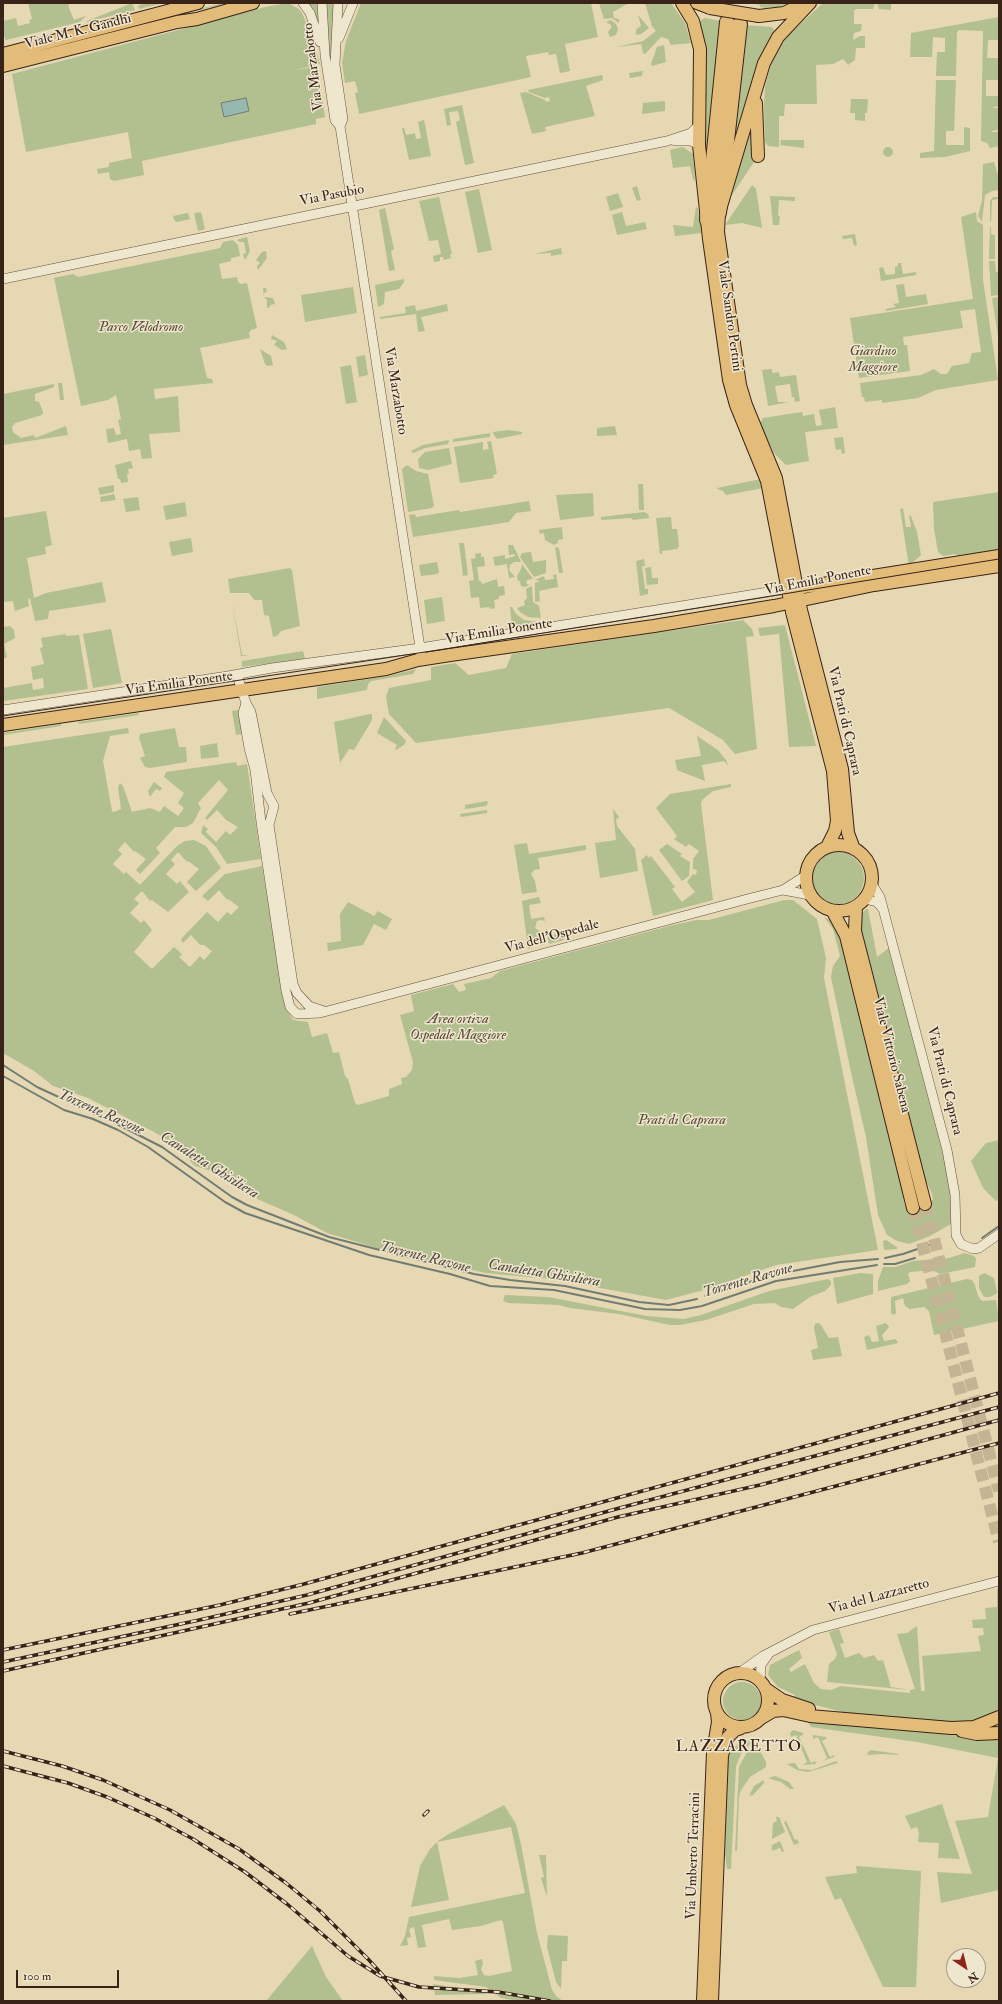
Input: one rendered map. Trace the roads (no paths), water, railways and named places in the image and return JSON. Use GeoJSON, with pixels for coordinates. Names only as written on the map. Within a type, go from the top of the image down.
{"type":"FeatureCollection","features":[{"type":"Feature","properties":{"kind":"highway","name":"Viale Sandro Pertini"},"geometry":{"type":"LineString","coordinates":[[713,216],[734,23]]}},
{"type":"Feature","properties":{"kind":"main road","name":"Viale M. K. Gandhi"},"geometry":{"type":"LineString","coordinates":[[3,54],[198,3]]}},
{"type":"Feature","properties":{"kind":"main road","name":"Viale M. K. Gandhi"},"geometry":{"type":"LineString","coordinates":[[3,66],[177,22],[197,19],[253,3]]}},
{"type":"Feature","properties":{"kind":"main road","name":"Viale Sandro Pertini"},"geometry":{"type":"LineString","coordinates":[[682,3],[693,21],[700,42],[699,146],[718,236],[740,385],[746,405],[776,478],[793,595]]}},
{"type":"Feature","properties":{"kind":"main road"},"geometry":{"type":"LineString","coordinates":[[697,3],[710,8],[759,16],[784,13],[806,3]]}},
{"type":"Feature","properties":{"kind":"main road"},"geometry":{"type":"LineString","coordinates":[[713,216],[756,91],[764,63],[774,42],[785,28],[810,3]]}},
{"type":"Feature","properties":{"kind":"main road"},"geometry":{"type":"LineString","coordinates":[[756,91],[758,156]]}},
{"type":"Feature","properties":{"kind":"main road","name":"Via Emilia Ponente"},"geometry":{"type":"LineString","coordinates":[[3,725],[386,669],[421,654],[510,645],[654,626],[793,595],[999,556]]}},
{"type":"Feature","properties":{"kind":"main road","name":"Via Emilia Ponente"},"geometry":{"type":"LineString","coordinates":[[793,595],[874,585],[999,566]]}},
{"type":"Feature","properties":{"kind":"main road","name":"Via Prati di Caprara"},"geometry":{"type":"LineString","coordinates":[[793,595],[833,771],[837,821],[835,831],[827,847]]}},
{"type":"Feature","properties":{"kind":"main road","name":"Via Prati di Caprara"},"geometry":{"type":"LineString","coordinates":[[793,595],[842,769],[848,833],[854,849]]}},
{"type":"Feature","properties":{"kind":"main road"},"geometry":{"type":"LineString","coordinates":[[836,844],[854,849],[866,858],[872,876],[872,884],[860,903],[847,911],[833,912],[820,906],[810,895],[806,876],[812,860],[827,847],[836,844]]}},
{"type":"Feature","properties":{"kind":"main road","name":"Viale Vittorio Sabena"},"geometry":{"type":"LineString","coordinates":[[860,903],[854,931],[925,1204]]}},
{"type":"Feature","properties":{"kind":"main road","name":"Viale Vittorio Sabena"},"geometry":{"type":"LineString","coordinates":[[833,912],[846,936],[913,1208]]}},
{"type":"Feature","properties":{"kind":"main road"},"geometry":{"type":"LineString","coordinates":[[833,1717],[782,1700],[751,1675],[739,1673],[725,1679],[718,1686],[714,1700],[717,1713],[727,1724],[741,1728],[754,1724],[773,1711],[781,1710],[810,1716],[951,1728],[977,1734],[999,1732]]}},
{"type":"Feature","properties":{"kind":"main road"},"geometry":{"type":"LineString","coordinates":[[763,1685],[768,1702],[763,1717]]}},
{"type":"Feature","properties":{"kind":"main road","name":"Via Umberto Terracini"},"geometry":{"type":"LineString","coordinates":[[703,2001],[713,1752],[718,1722],[717,1713]]}},
{"type":"Feature","properties":{"kind":"main road"},"geometry":{"type":"LineString","coordinates":[[951,1728],[974,1727],[999,1717]]}},
{"type":"Feature","properties":{"kind":"main road","name":"Via Umberto Terracini"},"geometry":{"type":"LineString","coordinates":[[712,2001],[722,1755],[728,1737],[735,1730],[741,1728]]}},
{"type":"Feature","properties":{"kind":"street"},"geometry":{"type":"LineString","coordinates":[[303,3],[310,13],[325,55]]}},
{"type":"Feature","properties":{"kind":"street","name":"Via Marzabotto"},"geometry":{"type":"LineString","coordinates":[[322,3],[325,55],[335,120],[340,126],[421,654]]}},
{"type":"Feature","properties":{"kind":"street","name":"Via Marzabotto"},"geometry":{"type":"LineString","coordinates":[[338,3],[336,71],[343,119],[340,126]]}},
{"type":"Feature","properties":{"kind":"street"},"geometry":{"type":"LineString","coordinates":[[336,47],[354,3]]}},
{"type":"Feature","properties":{"kind":"street","name":"Via Pasubio"},"geometry":{"type":"LineString","coordinates":[[3,278],[667,141],[691,133],[698,126]]}},
{"type":"Feature","properties":{"kind":"street","name":"Via Pasubio"},"geometry":{"type":"LineString","coordinates":[[667,141],[689,141],[699,146]]}},
{"type":"Feature","properties":{"kind":"street","name":"Via Emilia Ponente"},"geometry":{"type":"LineString","coordinates":[[3,710],[237,675],[272,668],[421,654]]}},
{"type":"Feature","properties":{"kind":"street"},"geometry":{"type":"LineString","coordinates":[[237,675],[246,703],[251,712],[267,793],[273,803],[273,808],[265,822]]}},
{"type":"Feature","properties":{"kind":"street"},"geometry":{"type":"LineString","coordinates":[[246,703],[244,713],[249,748],[255,770],[265,822],[292,979],[295,989],[307,1010]]}},
{"type":"Feature","properties":{"kind":"street","name":"Via dell'Ospedale"},"geometry":{"type":"LineString","coordinates":[[265,822],[276,922],[289,1004],[294,1012],[315,1009],[328,1011],[783,890],[806,876]]}},
{"type":"Feature","properties":{"kind":"street","name":"Via Prati di Caprara"},"geometry":{"type":"LineString","coordinates":[[872,884],[880,897],[884,910],[951,1169],[955,1195],[956,1235],[964,1246],[976,1249],[999,1234]]}},
{"type":"Feature","properties":{"kind":"street","name":"Via dell'Ospedale"},"geometry":{"type":"LineString","coordinates":[[783,890],[810,895]]}},
{"type":"Feature","properties":{"kind":"street"},"geometry":{"type":"LineString","coordinates":[[860,903],[877,902],[884,910]]}},
{"type":"Feature","properties":{"kind":"street","name":"Via del Lazzaretto"},"geometry":{"type":"LineString","coordinates":[[739,1673],[770,1652],[813,1630],[999,1580]]}},
{"type":"Feature","properties":{"kind":"street"},"geometry":{"type":"LineString","coordinates":[[763,1685],[761,1665],[770,1652]]}},
{"type":"Feature","properties":{"kind":"water"},"geometry":{"type":"Polygon","coordinates":[[[246,98],[249,111],[224,117],[221,103],[246,98]]]}},
{"type":"Feature","properties":{"kind":"waterway","name":"Canaletta Ghisiliera"},"geometry":{"type":"LineString","coordinates":[[3,1065],[37,1087],[115,1123],[162,1147],[232,1197],[247,1205],[329,1237],[474,1274],[510,1280],[565,1286],[639,1302],[669,1305],[697,1299]]}},
{"type":"Feature","properties":{"kind":"waterway","name":"Torrente Ravone"},"geometry":{"type":"LineString","coordinates":[[3,1076],[64,1110],[93,1119],[118,1130],[148,1147],[225,1202],[245,1213],[369,1255],[450,1274],[490,1286],[554,1290],[645,1309],[680,1310],[702,1306],[776,1281],[877,1265]]}},
{"type":"Feature","properties":{"kind":"waterway","name":"Torrente Ravone"},"geometry":{"type":"LineString","coordinates":[[982,1238],[999,1226]]}},
{"type":"Feature","properties":{"kind":"waterway","name":"Canaletta Ghisiliera"},"geometry":{"type":"LineString","coordinates":[[885,1258],[903,1254],[932,1244]]}},
{"type":"Feature","properties":{"kind":"waterway","name":"Torrente Ravone"},"geometry":{"type":"LineString","coordinates":[[884,1264],[895,1264],[915,1258]]}},
{"type":"Feature","properties":{"kind":"waterway","name":"Canaletta Ghisiliera"},"geometry":{"type":"LineString","coordinates":[[705,1296],[772,1275],[840,1262],[878,1259]]}},
{"type":"Feature","properties":{"kind":"tunnel"},"geometry":{"type":"LineString","coordinates":[[740,24],[743,3]]}},
{"type":"Feature","properties":{"kind":"tunnel"},"geometry":{"type":"LineString","coordinates":[[925,1204],[999,1491]]}},
{"type":"Feature","properties":{"kind":"tunnel"},"geometry":{"type":"LineString","coordinates":[[913,1208],[999,1542]]}},
{"type":"Feature","properties":{"kind":"tram line"},"geometry":{"type":"LineString","coordinates":[[3,716],[445,649],[999,559]]}},
{"type":"Feature","properties":{"kind":"railway"},"geometry":{"type":"LineString","coordinates":[[3,1650],[220,1605],[304,1584],[999,1393]]}},
{"type":"Feature","properties":{"kind":"railway"},"geometry":{"type":"LineString","coordinates":[[3,1662],[204,1619],[307,1595],[616,1509],[999,1407]]}},
{"type":"Feature","properties":{"kind":"railway"},"geometry":{"type":"LineString","coordinates":[[3,1671],[309,1603],[618,1517],[760,1485],[999,1420]]}},
{"type":"Feature","properties":{"kind":"railway"},"geometry":{"type":"LineString","coordinates":[[290,1614],[582,1553],[999,1443]]}},
{"type":"Feature","properties":{"kind":"railway"},"geometry":{"type":"LineString","coordinates":[[3,1751],[62,1766],[103,1780],[170,1810],[239,1849],[286,1883],[320,1911],[369,1960],[406,2001]]}},
{"type":"Feature","properties":{"kind":"railway"},"geometry":{"type":"LineString","coordinates":[[3,1766],[68,1783],[107,1797],[154,1818],[193,1839],[245,1872],[287,1904],[348,1956],[380,1976],[419,1987],[498,1992],[550,2001]]}},
{"type":"Feature","properties":{"kind":"railway"},"geometry":{"type":"LineString","coordinates":[[424,1815],[428,1811]]}},
{"type":"Feature","properties":{"kind":"district","name":"LAZZARETTO"},"geometry":{"type":"Point","coordinates":[739,1748]}},
{"type":"Feature","properties":{"kind":"park label","name":"Parco Velodromo"},"geometry":{"type":"Point","coordinates":[141,328]}},
{"type":"Feature","properties":{"kind":"park label","name":"Giardino Maggiore"},"geometry":{"type":"Point","coordinates":[873,360]}},
{"type":"Feature","properties":{"kind":"park label","name":"Area ortiva Ospedale Maggiore"},"geometry":{"type":"Point","coordinates":[458,1028]}},
{"type":"Feature","properties":{"kind":"park label","name":"Prati di Caprara"},"geometry":{"type":"Point","coordinates":[682,1121]}}]}
